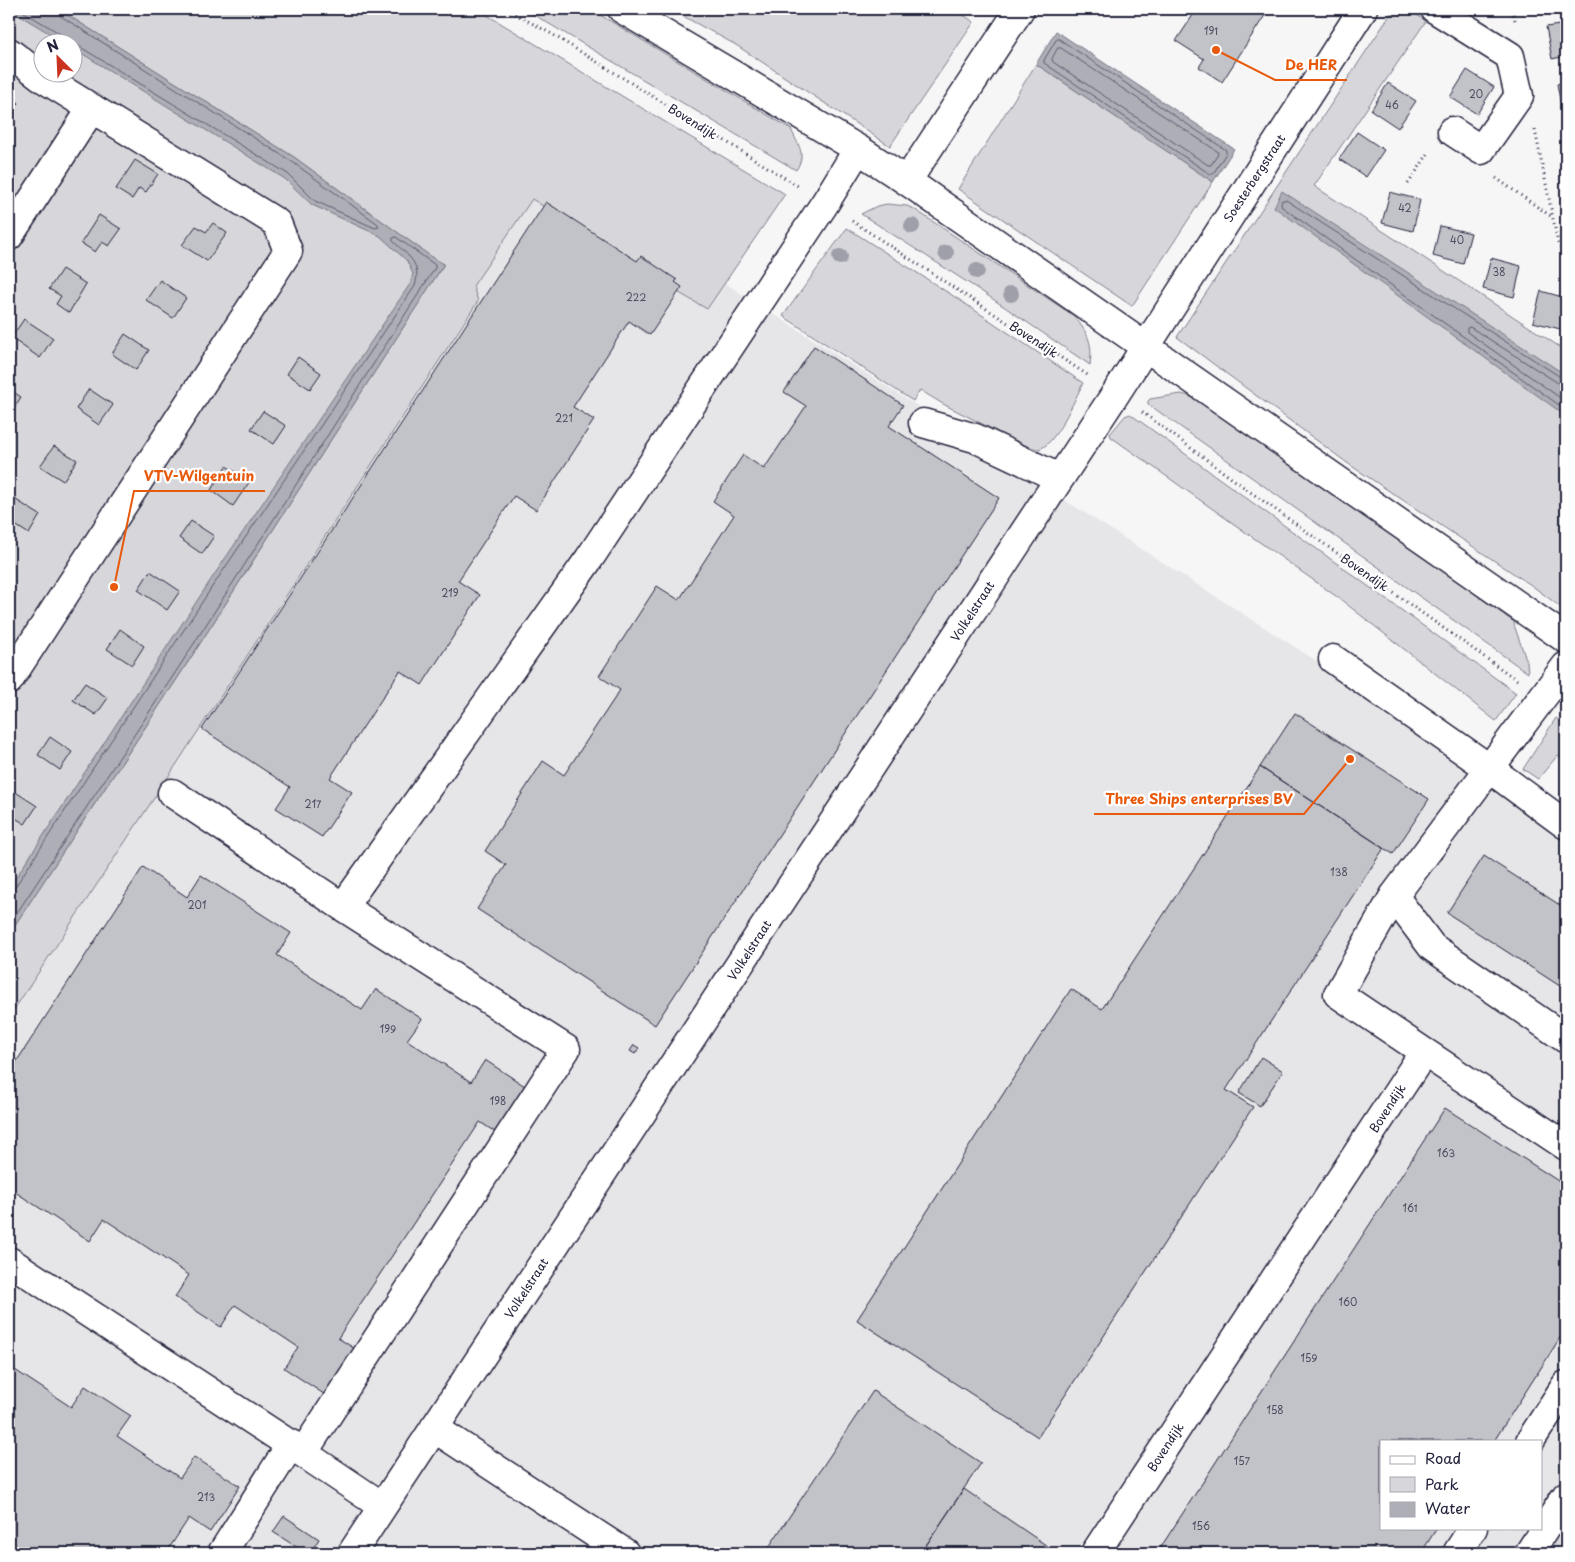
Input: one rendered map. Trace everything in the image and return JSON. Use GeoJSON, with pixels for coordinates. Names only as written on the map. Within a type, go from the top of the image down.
{"type":"FeatureCollection","features":[{"type":"Feature","properties":{"kind":"street"},"geometry":{"type":"LineString","coordinates":[[622,9],[858,149],[907,181],[1566,639]]}},
{"type":"Feature","properties":{"kind":"street"},"geometry":{"type":"LineString","coordinates":[[907,181],[1020,9]]}},
{"type":"Feature","properties":{"kind":"street","name":"Soesterbergstraat"},"geometry":{"type":"LineString","coordinates":[[1146,346],[1363,9]]}},
{"type":"Feature","properties":{"kind":"street"},"geometry":{"type":"LineString","coordinates":[[1435,9],[1510,56],[1519,96],[1481,150],[1452,131]]}},
{"type":"Feature","properties":{"kind":"street"},"geometry":{"type":"LineString","coordinates":[[9,52],[43,78],[277,223],[288,251],[9,680]]}},
{"type":"Feature","properties":{"kind":"street"},"geometry":{"type":"LineString","coordinates":[[9,236],[92,108]]}},
{"type":"Feature","properties":{"kind":"street"},"geometry":{"type":"LineString","coordinates":[[343,907],[589,559],[825,203],[858,149]]}},
{"type":"Feature","properties":{"kind":"street","name":"Volkelstraat"},"geometry":{"type":"LineString","coordinates":[[352,1553],[1146,346]]}},
{"type":"Feature","properties":{"kind":"street"},"geometry":{"type":"LineString","coordinates":[[923,423],[975,438],[1060,478]]}},
{"type":"Feature","properties":{"kind":"street"},"geometry":{"type":"LineString","coordinates":[[1333,659],[1490,768],[1566,825]]}},
{"type":"Feature","properties":{"kind":"street"},"geometry":{"type":"LineString","coordinates":[[1566,666],[1394,896],[1338,994],[1566,1146]]}},
{"type":"Feature","properties":{"kind":"street"},"geometry":{"type":"LineString","coordinates":[[172,793],[343,907],[566,1049],[297,1448],[222,1553]]}},
{"type":"Feature","properties":{"kind":"street"},"geometry":{"type":"LineString","coordinates":[[1394,896],[1432,947],[1566,1039]]}},
{"type":"Feature","properties":{"kind":"street","name":"Bovendijk"},"geometry":{"type":"LineString","coordinates":[[1096,1553],[1424,1052]]}},
{"type":"Feature","properties":{"kind":"street"},"geometry":{"type":"LineString","coordinates":[[9,1262],[297,1448],[382,1506]]}},
{"type":"Feature","properties":{"kind":"street"},"geometry":{"type":"LineString","coordinates":[[1531,1440],[1566,1385]]}},
{"type":"Feature","properties":{"kind":"street"},"geometry":{"type":"LineString","coordinates":[[434,1428],[624,1553]]}},
{"type":"Feature","properties":{"kind":"street"},"geometry":{"type":"LineString","coordinates":[[1529,1553],[1566,1496]]}},
{"type":"Feature","properties":{"kind":"street"},"geometry":{"type":"LineString","coordinates":[[1457,1553],[1472,1530]]}},
{"type":"Feature","properties":{"kind":"path","name":"Bovendijk"},"geometry":{"type":"LineString","coordinates":[[506,9],[550,33],[825,203],[1116,393],[1249,491],[1544,697]]}},
{"type":"Feature","properties":{"kind":"path"},"geometry":{"type":"LineString","coordinates":[[1519,96],[1529,100],[1558,243],[1566,257]]}},
{"type":"Feature","properties":{"kind":"path"},"geometry":{"type":"LineString","coordinates":[[1408,184],[1438,140],[1452,131]]}},
{"type":"Feature","properties":{"kind":"path"},"geometry":{"type":"LineString","coordinates":[[1481,150],[1483,169],[1552,217]]}},
{"type":"Feature","properties":{"kind":"shaded area"},"geometry":{"type":"Polygon","coordinates":[[[529,158],[1566,820],[1566,1553],[9,1553],[9,956],[529,158]]]}},
{"type":"Feature","properties":{"kind":"green space"},"geometry":{"type":"Polygon","coordinates":[[[9,9],[43,9],[78,32],[32,32],[32,82],[82,82],[82,34],[431,261],[9,912],[9,9]]]}},
{"type":"Feature","properties":{"kind":"green space"},"geometry":{"type":"Polygon","coordinates":[[[58,9],[477,9],[785,194],[707,309],[669,287],[532,199],[473,286],[478,301],[178,762],[9,1017],[9,934],[181,673],[444,264],[433,258],[294,157],[58,9]]]}},
{"type":"Feature","properties":{"kind":"green space"},"geometry":{"type":"Polygon","coordinates":[[[524,9],[590,9],[791,129],[801,154],[796,170],[524,9]]]}},
{"type":"Feature","properties":{"kind":"green space"},"geometry":{"type":"Polygon","coordinates":[[[670,9],[954,9],[974,22],[890,146],[736,45],[670,9]]]}},
{"type":"Feature","properties":{"kind":"green space"},"geometry":{"type":"Polygon","coordinates":[[[1394,9],[1408,9],[1426,21],[1314,186],[1566,351],[1566,611],[1531,585],[1350,465],[1177,337],[1394,9]]]}},
{"type":"Feature","properties":{"kind":"green space"},"geometry":{"type":"Polygon","coordinates":[[[1036,64],[1213,182],[1132,306],[958,189],[1036,64]]]}},
{"type":"Feature","properties":{"kind":"green space"},"geometry":{"type":"Polygon","coordinates":[[[887,204],[907,206],[914,209],[1074,316],[1083,328],[1090,344],[1090,365],[984,293],[861,214],[877,206],[887,204]]]}},
{"type":"Feature","properties":{"kind":"green space"},"geometry":{"type":"Polygon","coordinates":[[[847,228],[958,299],[1083,383],[1064,421],[1051,440],[1038,449],[1026,446],[943,404],[920,390],[913,401],[783,316],[847,228]]]}},
{"type":"Feature","properties":{"kind":"green space"},"geometry":{"type":"Polygon","coordinates":[[[1181,394],[1189,396],[1217,412],[1421,554],[1515,623],[1514,625],[1527,662],[1528,673],[1148,404],[1150,399],[1181,394]]]}},
{"type":"Feature","properties":{"kind":"green space"},"geometry":{"type":"Polygon","coordinates":[[[1130,414],[1516,693],[1496,721],[1340,599],[1111,437],[1110,434],[1125,416],[1130,414]]]}},
{"type":"Feature","properties":{"kind":"green space"},"geometry":{"type":"Polygon","coordinates":[[[1556,718],[1566,725],[1566,761],[1558,755],[1538,779],[1523,769],[1556,718]]]}},
{"type":"Feature","properties":{"kind":"green space"},"geometry":{"type":"Polygon","coordinates":[[[1566,1513],[1566,1553],[1540,1553],[1566,1513]]]}},
{"type":"Feature","properties":{"kind":"water"},"geometry":{"type":"Polygon","coordinates":[[[18,9],[58,9],[294,157],[433,258],[444,264],[181,673],[9,934],[9,888],[208,584],[410,284],[413,274],[407,261],[380,236],[312,205],[285,179],[82,54],[82,32],[47,32],[17,14],[18,9]]]}},
{"type":"Feature","properties":{"kind":"water"},"geometry":{"type":"Polygon","coordinates":[[[1056,31],[1234,149],[1213,182],[1036,64],[1056,31]]]}},
{"type":"Feature","properties":{"kind":"water"},"geometry":{"type":"Polygon","coordinates":[[[1282,191],[1566,375],[1566,416],[1274,207],[1282,191]]]}},
{"type":"Feature","properties":{"kind":"building"},"geometry":{"type":"Polygon","coordinates":[[[1197,9],[1269,9],[1222,82],[1199,67],[1204,59],[1176,41],[1197,9]]]}},
{"type":"Feature","properties":{"kind":"building"},"geometry":{"type":"Polygon","coordinates":[[[1566,24],[1566,56],[1552,59],[1546,27],[1566,24]]]}},
{"type":"Feature","properties":{"kind":"building"},"geometry":{"type":"Polygon","coordinates":[[[1467,70],[1494,87],[1477,114],[1450,97],[1467,70]]]}},
{"type":"Feature","properties":{"kind":"building"},"geometry":{"type":"Polygon","coordinates":[[[1566,82],[1566,115],[1563,115],[1557,84],[1566,82]]]}},
{"type":"Feature","properties":{"kind":"building"},"geometry":{"type":"Polygon","coordinates":[[[1388,83],[1416,101],[1398,128],[1371,110],[1388,83]]]}},
{"type":"Feature","properties":{"kind":"building"},"geometry":{"type":"Polygon","coordinates":[[[9,96],[19,103],[9,118],[9,96]]]}},
{"type":"Feature","properties":{"kind":"building"},"geometry":{"type":"Polygon","coordinates":[[[1357,132],[1384,150],[1366,177],[1339,159],[1357,132]]]}},
{"type":"Feature","properties":{"kind":"building"},"geometry":{"type":"Polygon","coordinates":[[[135,160],[158,174],[146,192],[139,188],[132,199],[116,189],[135,160]]]}},
{"type":"Feature","properties":{"kind":"building"},"geometry":{"type":"Polygon","coordinates":[[[1390,192],[1420,200],[1413,231],[1382,223],[1390,192]]]}},
{"type":"Feature","properties":{"kind":"building"},"geometry":{"type":"Polygon","coordinates":[[[546,202],[637,261],[641,256],[677,280],[675,282],[682,287],[650,335],[629,321],[573,407],[594,420],[536,510],[514,496],[458,581],[480,595],[422,685],[400,671],[330,778],[352,792],[322,837],[276,808],[290,787],[202,729],[546,202]]]}},
{"type":"Feature","properties":{"kind":"building"},"geometry":{"type":"Polygon","coordinates":[[[99,215],[121,229],[109,246],[102,242],[95,252],[81,243],[99,215]]]}},
{"type":"Feature","properties":{"kind":"building"},"geometry":{"type":"Polygon","coordinates":[[[213,223],[227,233],[207,261],[182,245],[196,226],[206,232],[213,223]]]}},
{"type":"Feature","properties":{"kind":"building"},"geometry":{"type":"Polygon","coordinates":[[[1440,226],[1471,233],[1463,264],[1433,256],[1440,226]]]}},
{"type":"Feature","properties":{"kind":"building"},"geometry":{"type":"Polygon","coordinates":[[[1491,258],[1521,266],[1514,297],[1483,289],[1491,258]]]}},
{"type":"Feature","properties":{"kind":"building"},"geometry":{"type":"Polygon","coordinates":[[[62,269],[86,284],[69,313],[56,304],[61,296],[49,289],[62,269]]]}},
{"type":"Feature","properties":{"kind":"building"},"geometry":{"type":"Polygon","coordinates":[[[160,280],[186,298],[173,318],[146,300],[160,280]]]}},
{"type":"Feature","properties":{"kind":"building"},"geometry":{"type":"Polygon","coordinates":[[[1541,291],[1566,298],[1564,330],[1533,322],[1541,291]]]}},
{"type":"Feature","properties":{"kind":"building"},"geometry":{"type":"Polygon","coordinates":[[[24,319],[53,338],[40,358],[11,338],[24,319]]]}},
{"type":"Feature","properties":{"kind":"building"},"geometry":{"type":"Polygon","coordinates":[[[125,334],[149,350],[136,370],[112,354],[125,334]]]}},
{"type":"Feature","properties":{"kind":"building"},"geometry":{"type":"Polygon","coordinates":[[[814,346],[903,405],[889,426],[999,498],[655,1025],[477,909],[506,865],[485,851],[543,761],[564,775],[620,690],[599,676],[657,586],[679,600],[734,515],[713,501],[743,455],[764,469],[806,406],[784,392],[814,346]]]}},
{"type":"Feature","properties":{"kind":"building"},"geometry":{"type":"Polygon","coordinates":[[[298,357],[321,373],[310,389],[287,374],[298,357]]]}},
{"type":"Feature","properties":{"kind":"building"},"geometry":{"type":"Polygon","coordinates":[[[9,389],[21,397],[10,414],[9,414],[9,389]]]}},
{"type":"Feature","properties":{"kind":"building"},"geometry":{"type":"Polygon","coordinates":[[[89,389],[113,405],[99,425],[76,409],[89,389]]]}},
{"type":"Feature","properties":{"kind":"building"},"geometry":{"type":"Polygon","coordinates":[[[263,411],[286,426],[274,444],[251,429],[263,411]]]}},
{"type":"Feature","properties":{"kind":"building"},"geometry":{"type":"Polygon","coordinates":[[[54,446],[77,460],[63,481],[40,466],[54,446]]]}},
{"type":"Feature","properties":{"kind":"building"},"geometry":{"type":"Polygon","coordinates":[[[226,466],[250,481],[233,506],[211,490],[226,466]]]}},
{"type":"Feature","properties":{"kind":"building"},"geometry":{"type":"Polygon","coordinates":[[[13,498],[40,515],[29,534],[9,521],[9,504],[13,498]]]}},
{"type":"Feature","properties":{"kind":"building"},"geometry":{"type":"Polygon","coordinates":[[[191,521],[214,536],[202,554],[179,538],[191,521]]]}},
{"type":"Feature","properties":{"kind":"building"},"geometry":{"type":"Polygon","coordinates":[[[150,571],[180,591],[167,610],[138,590],[150,571]]]}},
{"type":"Feature","properties":{"kind":"building"},"geometry":{"type":"Polygon","coordinates":[[[120,629],[144,646],[132,665],[107,649],[120,629]]]}},
{"type":"Feature","properties":{"kind":"building"},"geometry":{"type":"Polygon","coordinates":[[[85,683],[108,698],[96,715],[73,700],[85,683]]]}},
{"type":"Feature","properties":{"kind":"building"},"geometry":{"type":"Polygon","coordinates":[[[1295,713],[1429,799],[1393,854],[1260,767],[1295,713]]]}},
{"type":"Feature","properties":{"kind":"building"},"geometry":{"type":"Polygon","coordinates":[[[50,737],[72,752],[60,770],[38,755],[50,737]]]}},
{"type":"Feature","properties":{"kind":"building"},"geometry":{"type":"Polygon","coordinates":[[[1260,767],[1384,848],[1226,1090],[1253,1107],[1038,1437],[857,1320],[1071,989],[1102,1009],[1260,767]]]}},
{"type":"Feature","properties":{"kind":"building"},"geometry":{"type":"Polygon","coordinates":[[[14,791],[37,806],[25,824],[9,814],[9,800],[14,791]]]}},
{"type":"Feature","properties":{"kind":"building"},"geometry":{"type":"Polygon","coordinates":[[[1484,856],[1566,909],[1566,990],[1447,913],[1484,856]]]}},
{"type":"Feature","properties":{"kind":"building"},"geometry":{"type":"Polygon","coordinates":[[[143,867],[187,897],[201,875],[291,933],[277,955],[362,1010],[376,989],[422,1019],[407,1040],[471,1082],[485,1060],[531,1090],[501,1136],[480,1122],[338,1338],[360,1352],[330,1398],[284,1368],[298,1347],[235,1305],[221,1327],[175,1297],[189,1275],[104,1219],[90,1241],[9,1188],[9,1169],[14,1161],[9,1158],[9,1073],[143,867]]]}},
{"type":"Feature","properties":{"kind":"building"},"geometry":{"type":"Polygon","coordinates":[[[634,1045],[639,1048],[635,1054],[630,1051],[634,1045]]]}},
{"type":"Feature","properties":{"kind":"building"},"geometry":{"type":"Polygon","coordinates":[[[1261,1057],[1283,1071],[1260,1106],[1239,1093],[1261,1057]]]}},
{"type":"Feature","properties":{"kind":"building"},"geometry":{"type":"Polygon","coordinates":[[[1445,1108],[1566,1186],[1566,1328],[1495,1440],[1380,1440],[1380,1530],[1436,1530],[1421,1553],[1157,1553],[1445,1108]]]}},
{"type":"Feature","properties":{"kind":"building"},"geometry":{"type":"Polygon","coordinates":[[[9,1366],[71,1407],[85,1386],[131,1416],[117,1436],[180,1478],[194,1457],[240,1486],[210,1532],[189,1518],[166,1553],[9,1553],[9,1366]]]}},
{"type":"Feature","properties":{"kind":"building"},"geometry":{"type":"Polygon","coordinates":[[[873,1391],[981,1463],[921,1553],[765,1553],[873,1391]]]}},
{"type":"Feature","properties":{"kind":"building"},"geometry":{"type":"Polygon","coordinates":[[[964,1489],[1053,1550],[1051,1553],[921,1553],[964,1489]]]}},
{"type":"Feature","properties":{"kind":"building"},"geometry":{"type":"Polygon","coordinates":[[[284,1516],[319,1539],[310,1553],[306,1553],[273,1532],[284,1516]]]}},
{"type":"Feature","properties":{"kind":"place","name":"De HER"},"geometry":{"type":"Point","coordinates":[1216,50]}},
{"type":"Feature","properties":{"kind":"place","name":"VTV-Wilgentuin"},"geometry":{"type":"Point","coordinates":[114,587]}},
{"type":"Feature","properties":{"kind":"place","name":"Three Ships enterprises BV"},"geometry":{"type":"Point","coordinates":[1350,759]}}]}
